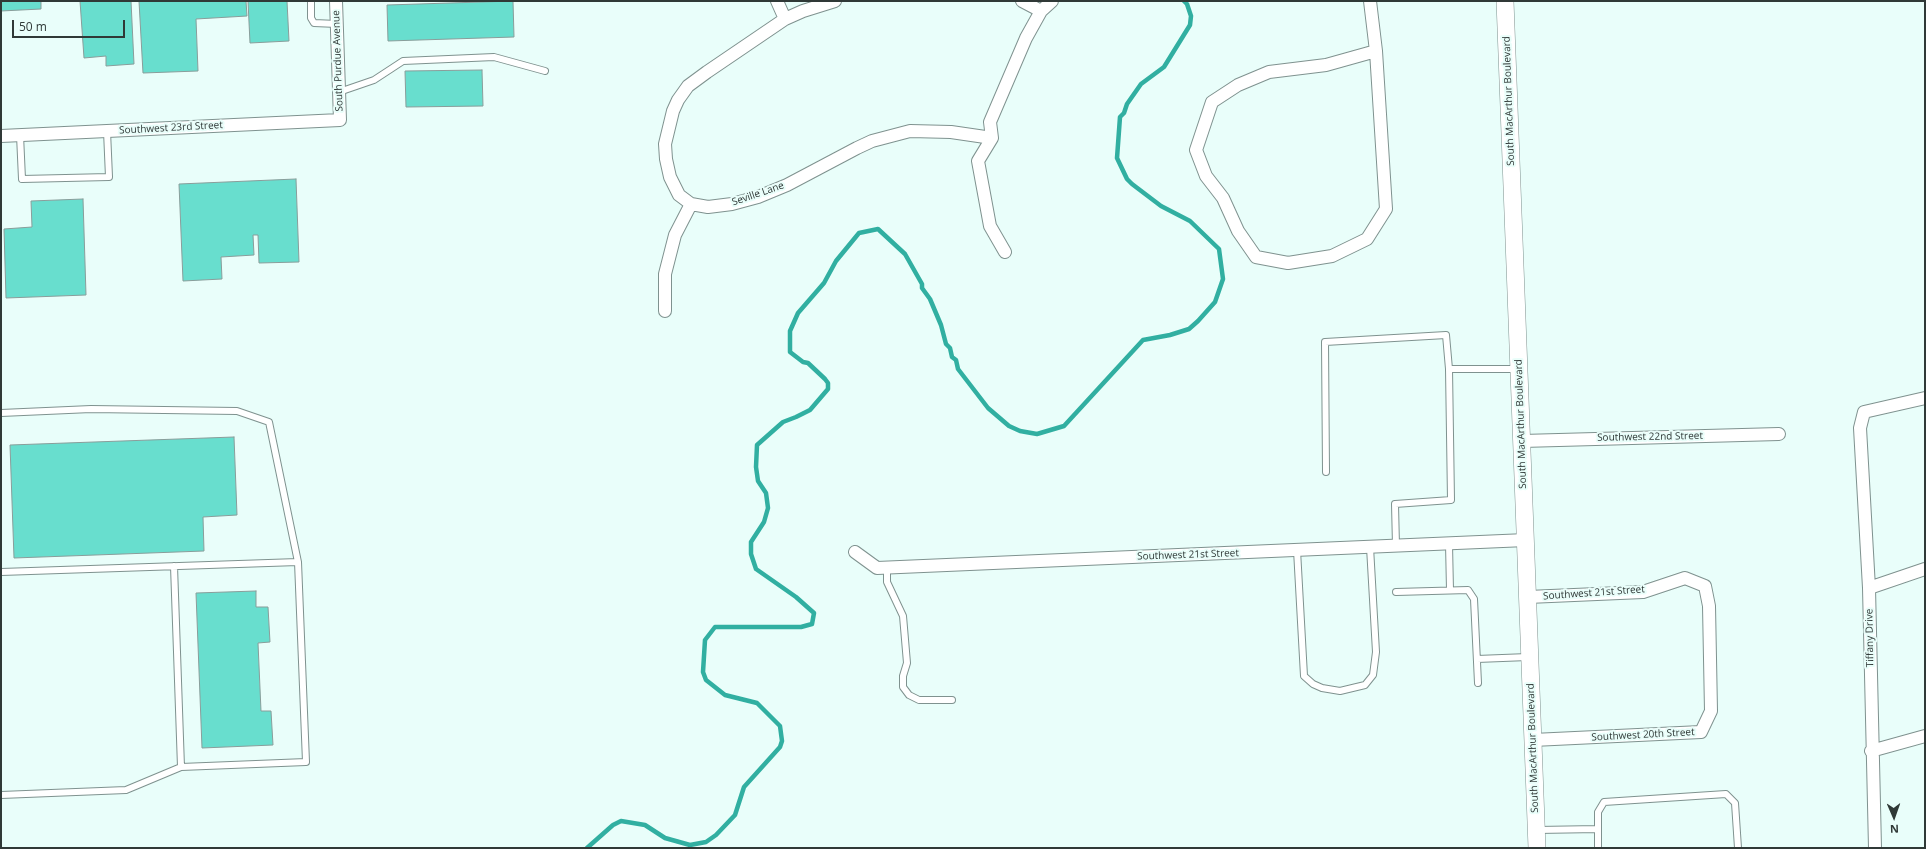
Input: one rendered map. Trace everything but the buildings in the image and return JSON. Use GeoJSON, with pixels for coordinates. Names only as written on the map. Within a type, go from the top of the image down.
{"type":"FeatureCollection","features":[{"type":"Feature","properties":{"kind":"main road","name":"South MacArthur Boulevard"},"geometry":{"type":"LineString","coordinates":[[1505,1],[1537,848]]}},
{"type":"Feature","properties":{"kind":"street","name":"South Purdue Avenue"},"geometry":{"type":"LineString","coordinates":[[336,1],[340,120]]}},
{"type":"Feature","properties":{"kind":"street"},"geometry":{"type":"LineString","coordinates":[[777,1],[785,19]]}},
{"type":"Feature","properties":{"kind":"street"},"geometry":{"type":"LineString","coordinates":[[665,311],[665,274],[674,235],[691,204],[679,195],[670,177],[666,159],[665,144],[668,128],[678,100],[688,86],[706,72],[785,19],[803,11],[835,1]]}},
{"type":"Feature","properties":{"kind":"street"},"geometry":{"type":"LineString","coordinates":[[1022,1],[1041,11]]}},
{"type":"Feature","properties":{"kind":"street"},"geometry":{"type":"LineString","coordinates":[[1005,252],[990,226],[978,161],[992,138],[990,122],[1026,38],[1041,11],[1052,1]]}},
{"type":"Feature","properties":{"kind":"street"},"geometry":{"type":"LineString","coordinates":[[1370,1],[1376,51],[1386,209],[1367,239],[1332,256],[1288,263],[1256,257],[1238,231],[1223,198],[1206,176],[1196,150],[1212,102],[1238,86],[1270,72],[1326,65],[1376,51]]}},
{"type":"Feature","properties":{"kind":"street","name":"Southwest 23rd Street"},"geometry":{"type":"LineString","coordinates":[[1,136],[340,120]]}},
{"type":"Feature","properties":{"kind":"street","name":"Seville Lane"},"geometry":{"type":"LineString","coordinates":[[691,204],[708,207],[732,204],[758,197],[808,175],[857,148],[910,131],[951,132],[992,138]]}},
{"type":"Feature","properties":{"kind":"street","name":"Tiffany Drive"},"geometry":{"type":"LineString","coordinates":[[1874,848],[1869,588],[1860,428],[1864,412],[1925,398]]}},
{"type":"Feature","properties":{"kind":"street","name":"Southwest 22nd Street"},"geometry":{"type":"LineString","coordinates":[[1522,440],[1779,434]]}},
{"type":"Feature","properties":{"kind":"street","name":"Southwest 21st Street"},"geometry":{"type":"LineString","coordinates":[[855,552],[877,568],[1526,540]]}},
{"type":"Feature","properties":{"kind":"street"},"geometry":{"type":"LineString","coordinates":[[1869,588],[1925,569]]}},
{"type":"Feature","properties":{"kind":"street","name":"Southwest 21st Street"},"geometry":{"type":"LineString","coordinates":[[1528,597],[1643,592],[1685,578],[1705,586]]}},
{"type":"Feature","properties":{"kind":"street","name":"Southwest 20th Street"},"geometry":{"type":"LineString","coordinates":[[1533,740],[1701,732],[1711,711],[1709,606],[1705,586]]}},
{"type":"Feature","properties":{"kind":"street"},"geometry":{"type":"LineString","coordinates":[[1871,751],[1925,736]]}},
{"type":"Feature","properties":{"kind":"lane"},"geometry":{"type":"LineString","coordinates":[[311,1],[311,18],[314,23],[337,24]]}},
{"type":"Feature","properties":{"kind":"lane"},"geometry":{"type":"LineString","coordinates":[[339,92],[374,80],[403,61],[494,57],[545,71]]}},
{"type":"Feature","properties":{"kind":"lane"},"geometry":{"type":"LineString","coordinates":[[20,135],[22,179],[109,177],[107,131]]}},
{"type":"Feature","properties":{"kind":"lane"},"geometry":{"type":"LineString","coordinates":[[1326,472],[1325,342],[1446,335],[1449,369],[1451,500],[1395,504],[1396,546]]}},
{"type":"Feature","properties":{"kind":"lane"},"geometry":{"type":"LineString","coordinates":[[1449,369],[1519,370]]}},
{"type":"Feature","properties":{"kind":"lane"},"geometry":{"type":"LineString","coordinates":[[1,413],[91,408],[237,411],[269,422],[298,562],[306,762],[181,767],[126,790],[1,795]]}},
{"type":"Feature","properties":{"kind":"lane"},"geometry":{"type":"LineString","coordinates":[[1449,544],[1450,590]]}},
{"type":"Feature","properties":{"kind":"lane"},"geometry":{"type":"LineString","coordinates":[[1297,550],[1304,676],[1318,686],[1340,691],[1365,685],[1374,675],[1376,652],[1370,547]]}},
{"type":"Feature","properties":{"kind":"lane"},"geometry":{"type":"LineString","coordinates":[[1,572],[298,562]]}},
{"type":"Feature","properties":{"kind":"lane"},"geometry":{"type":"LineString","coordinates":[[174,566],[181,767]]}},
{"type":"Feature","properties":{"kind":"lane"},"geometry":{"type":"LineString","coordinates":[[887,567],[887,582],[903,616],[907,663],[903,676],[903,687],[909,695],[919,700],[952,700]]}},
{"type":"Feature","properties":{"kind":"lane"},"geometry":{"type":"LineString","coordinates":[[1396,592],[1468,590],[1474,599],[1478,683]]}},
{"type":"Feature","properties":{"kind":"lane"},"geometry":{"type":"LineString","coordinates":[[1477,659],[1530,657]]}},
{"type":"Feature","properties":{"kind":"lane"},"geometry":{"type":"LineString","coordinates":[[1598,848],[1598,812],[1604,802],[1726,794],[1735,803],[1738,848]]}},
{"type":"Feature","properties":{"kind":"lane"},"geometry":{"type":"LineString","coordinates":[[1536,830],[1598,829]]}},
{"type":"Feature","properties":{"kind":"waterway"},"geometry":{"type":"LineString","coordinates":[[587,848],[613,825],[621,821],[645,825],[665,838],[690,845],[706,842],[716,835],[735,815],[744,787],[780,747],[782,741],[780,726],[757,703],[725,695],[706,680],[703,672],[705,640],[715,627],[801,627],[812,624],[814,613],[796,597],[756,569],[751,554],[751,542],[764,522],[768,508],[766,493],[758,481],[756,467],[757,445],[783,422],[810,410],[828,389],[828,383],[825,379],[808,363],[803,362],[790,352],[790,331],[798,313],[824,283],[836,261],[859,233],[878,229],[905,254],[922,284],[922,288],[930,299],[941,325],[946,344],[950,348],[952,357],[956,360],[958,369],[988,408],[1009,426],[1020,431],[1037,434],[1064,426],[1143,340],[1170,335],[1189,329],[1215,302],[1223,279],[1219,249],[1190,221],[1161,206],[1132,184],[1127,179],[1117,158],[1120,117],[1124,113],[1127,104],[1141,84],[1164,67],[1190,25],[1191,16],[1187,4],[1184,1]]}}]}
